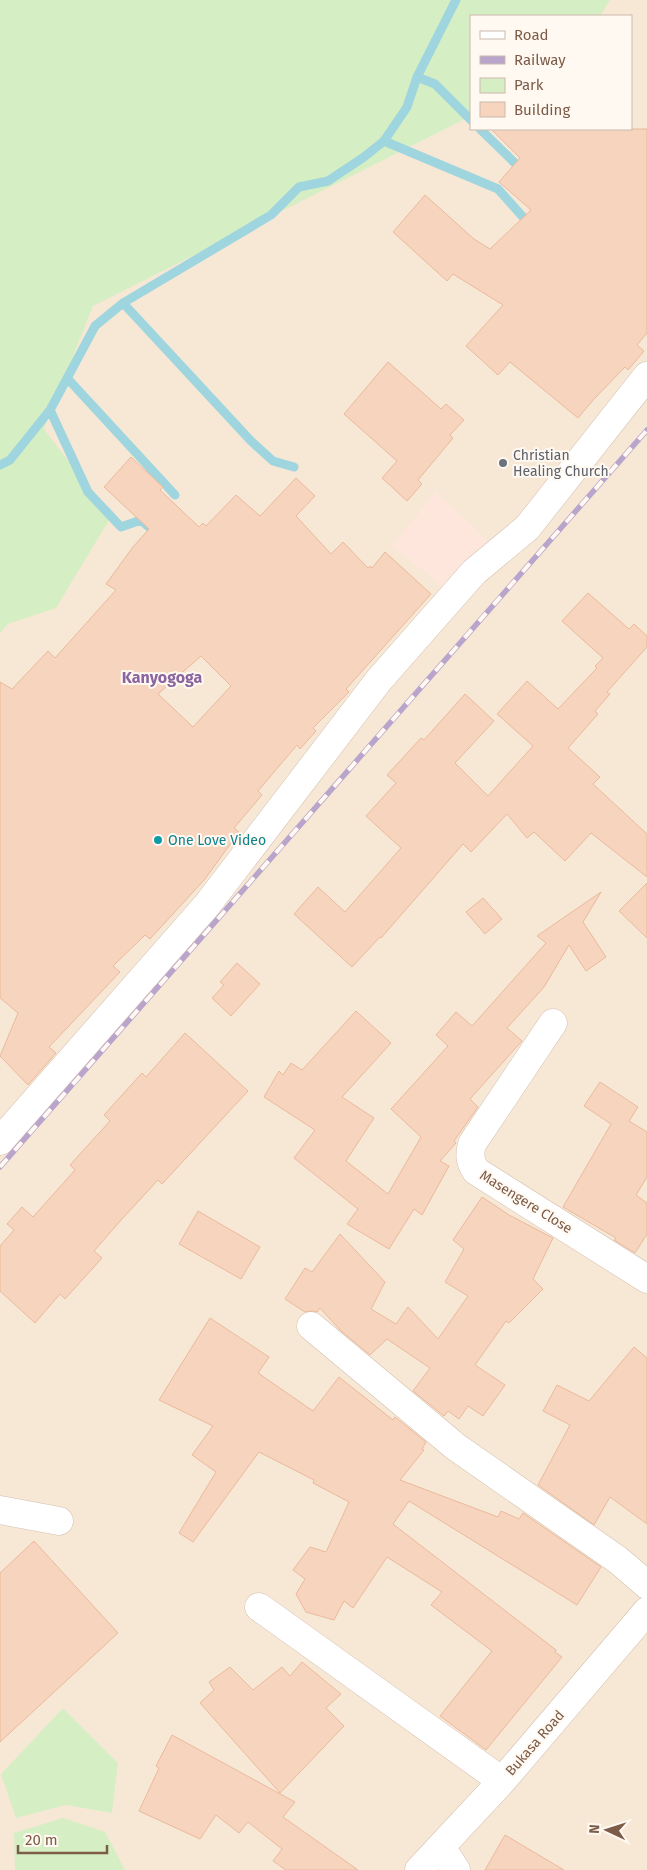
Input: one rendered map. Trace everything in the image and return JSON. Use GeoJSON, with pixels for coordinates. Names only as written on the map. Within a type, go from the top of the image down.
{"type":"FeatureCollection","features":[{"type":"Feature","properties":{"kind":"street"},"geometry":{"type":"LineString","coordinates":[[0,1141],[207,904],[379,680],[474,572],[527,528],[647,376]]}},
{"type":"Feature","properties":{"kind":"street","name":"Masengere Close"},"geometry":{"type":"LineString","coordinates":[[553,1023],[472,1144],[470,1151],[471,1164],[476,1171],[647,1278]]}},
{"type":"Feature","properties":{"kind":"street"},"geometry":{"type":"LineString","coordinates":[[311,1326],[456,1447],[618,1560],[647,1585]]}},
{"type":"Feature","properties":{"kind":"street"},"geometry":{"type":"LineString","coordinates":[[0,1510],[59,1521]]}},
{"type":"Feature","properties":{"kind":"street"},"geometry":{"type":"LineString","coordinates":[[259,1607],[502,1782]]}},
{"type":"Feature","properties":{"kind":"street","name":"Bukasa Road"},"geometry":{"type":"LineString","coordinates":[[419,1870],[502,1782],[647,1611]]}},
{"type":"Feature","properties":{"kind":"street"},"geometry":{"type":"LineString","coordinates":[[441,1847],[456,1870]]}},
{"type":"Feature","properties":{"kind":"shaded area"},"geometry":{"type":"Polygon","coordinates":[[[0,0],[647,0],[647,1870],[0,1870],[0,0]]]}},
{"type":"Feature","properties":{"kind":"shaded area"},"geometry":{"type":"Polygon","coordinates":[[[436,492],[488,541],[445,588],[392,546],[436,492]]]}},
{"type":"Feature","properties":{"kind":"green space"},"geometry":{"type":"Polygon","coordinates":[[[0,0],[610,0],[601,15],[470,15],[470,117],[93,306],[44,429],[111,517],[56,608],[8,624],[0,633],[0,0]]]}},
{"type":"Feature","properties":{"kind":"green space"},"geometry":{"type":"Polygon","coordinates":[[[63,1708],[118,1763],[112,1813],[66,1805],[16,1818],[1,1774],[63,1708]]]}},
{"type":"Feature","properties":{"kind":"green space"},"geometry":{"type":"Polygon","coordinates":[[[63,1818],[105,1832],[125,1870],[15,1870],[14,1833],[63,1818]]]}},
{"type":"Feature","properties":{"kind":"building"},"geometry":{"type":"Polygon","coordinates":[[[647,129],[647,333],[637,345],[644,351],[628,370],[625,367],[578,418],[510,362],[498,375],[466,346],[503,305],[453,274],[447,281],[393,232],[425,195],[474,239],[490,249],[531,210],[499,182],[520,158],[492,130],[647,129]]]}},
{"type":"Feature","properties":{"kind":"building"},"geometry":{"type":"Polygon","coordinates":[[[388,362],[441,409],[446,404],[464,420],[450,435],[453,438],[418,480],[422,484],[407,501],[382,478],[397,461],[344,414],[388,362]]]}},
{"type":"Feature","properties":{"kind":"building"},"geometry":{"type":"Polygon","coordinates":[[[131,457],[163,487],[160,490],[199,527],[203,523],[206,526],[236,495],[260,516],[296,478],[315,496],[296,516],[331,554],[343,542],[368,568],[370,566],[372,568],[385,552],[431,594],[346,689],[349,692],[313,728],[316,731],[300,749],[297,745],[258,791],[262,795],[234,828],[239,832],[205,879],[150,939],[145,935],[113,966],[120,972],[49,1047],[56,1053],[28,1085],[0,1056],[18,1013],[0,998],[0,682],[12,689],[48,651],[55,658],[116,590],[106,584],[133,547],[149,529],[104,487],[131,457]],[[201,656],[158,694],[193,727],[231,686],[201,656]]]}},
{"type":"Feature","properties":{"kind":"building"},"geometry":{"type":"Polygon","coordinates":[[[588,593],[629,629],[634,624],[647,636],[647,647],[607,692],[610,694],[595,711],[598,714],[568,748],[600,777],[593,784],[647,834],[647,877],[591,833],[565,861],[534,832],[527,838],[507,814],[471,852],[463,844],[381,938],[352,967],[294,914],[318,887],[345,912],[401,848],[366,816],[396,783],[387,775],[421,738],[424,740],[465,694],[494,721],[455,763],[488,796],[533,746],[497,714],[527,681],[558,709],[597,668],[595,666],[603,658],[562,621],[588,593]]]}},
{"type":"Feature","properties":{"kind":"building"},"geometry":{"type":"Polygon","coordinates":[[[647,883],[647,938],[619,911],[647,883]]]}},
{"type":"Feature","properties":{"kind":"building"},"geometry":{"type":"Polygon","coordinates":[[[601,892],[583,922],[606,957],[586,971],[569,945],[544,987],[507,1028],[522,1041],[470,1099],[478,1107],[454,1141],[456,1143],[440,1161],[449,1166],[422,1215],[414,1209],[389,1249],[347,1224],[358,1209],[294,1158],[315,1130],[264,1097],[279,1071],[283,1075],[291,1063],[302,1070],[356,1011],[391,1043],[342,1097],[374,1118],[346,1161],[388,1194],[421,1137],[391,1109],[448,1046],[436,1035],[456,1012],[472,1026],[546,943],[537,936],[601,892]]]}},
{"type":"Feature","properties":{"kind":"building"},"geometry":{"type":"Polygon","coordinates":[[[483,898],[502,919],[485,934],[466,912],[483,898]]]}},
{"type":"Feature","properties":{"kind":"building"},"geometry":{"type":"Polygon","coordinates":[[[237,963],[260,984],[231,1016],[212,998],[224,985],[220,982],[237,963]]]}},
{"type":"Feature","properties":{"kind":"building"},"geometry":{"type":"Polygon","coordinates":[[[185,1033],[248,1091],[162,1184],[158,1180],[122,1219],[94,1251],[102,1258],[65,1299],[60,1294],[35,1323],[0,1291],[0,1246],[14,1230],[7,1224],[22,1207],[33,1217],[75,1170],[70,1165],[110,1121],[104,1115],[142,1073],[146,1077],[185,1033]]]}},
{"type":"Feature","properties":{"kind":"building"},"geometry":{"type":"Polygon","coordinates":[[[600,1082],[638,1107],[629,1121],[647,1132],[647,1177],[636,1195],[647,1203],[647,1234],[635,1253],[614,1240],[616,1238],[563,1207],[611,1124],[584,1106],[600,1082]]]}},
{"type":"Feature","properties":{"kind":"building"},"geometry":{"type":"Polygon","coordinates":[[[482,1197],[509,1215],[553,1238],[533,1279],[543,1289],[509,1323],[506,1321],[475,1365],[505,1385],[483,1416],[468,1406],[459,1419],[448,1411],[444,1416],[413,1391],[430,1368],[387,1339],[370,1355],[341,1331],[320,1308],[317,1312],[305,1312],[285,1299],[305,1268],[312,1272],[340,1234],[385,1282],[371,1309],[396,1324],[408,1307],[438,1339],[468,1296],[445,1282],[464,1249],[453,1240],[482,1197]]]}},
{"type":"Feature","properties":{"kind":"building"},"geometry":{"type":"Polygon","coordinates":[[[198,1211],[260,1247],[241,1279],[179,1244],[198,1211]]]}},
{"type":"Feature","properties":{"kind":"building"},"geometry":{"type":"Polygon","coordinates":[[[210,1318],[269,1357],[258,1373],[313,1411],[339,1377],[393,1420],[395,1417],[426,1442],[422,1449],[424,1450],[400,1480],[498,1517],[501,1511],[519,1519],[523,1513],[601,1567],[577,1605],[409,1501],[393,1524],[556,1650],[555,1652],[562,1657],[486,1750],[440,1716],[492,1651],[431,1605],[442,1592],[387,1557],[353,1608],[344,1601],[334,1620],[306,1612],[296,1594],[305,1579],[293,1570],[310,1547],[326,1552],[349,1502],[313,1483],[314,1480],[259,1452],[193,1542],[179,1533],[216,1472],[192,1455],[213,1426],[159,1400],[210,1318]]]}},
{"type":"Feature","properties":{"kind":"building"},"geometry":{"type":"Polygon","coordinates":[[[634,1347],[647,1358],[647,1524],[610,1497],[594,1525],[538,1485],[570,1425],[543,1411],[557,1385],[589,1401],[634,1347]]]}},
{"type":"Feature","properties":{"kind":"building"},"geometry":{"type":"Polygon","coordinates":[[[34,1541],[118,1633],[0,1742],[0,1573],[34,1541]]]}},
{"type":"Feature","properties":{"kind":"building"},"geometry":{"type":"Polygon","coordinates":[[[302,1662],[341,1694],[326,1708],[344,1726],[280,1793],[200,1703],[214,1690],[209,1682],[230,1667],[253,1690],[282,1667],[290,1676],[302,1662]]]}},
{"type":"Feature","properties":{"kind":"building"},"geometry":{"type":"Polygon","coordinates":[[[172,1735],[295,1802],[283,1817],[358,1870],[286,1870],[273,1861],[282,1849],[248,1822],[239,1833],[216,1815],[200,1839],[139,1811],[159,1768],[156,1766],[172,1735]]]}},
{"type":"Feature","properties":{"kind":"building"},"geometry":{"type":"Polygon","coordinates":[[[505,1835],[564,1870],[485,1870],[505,1835]]]}},
{"type":"Feature","properties":{"kind":"waterway"},"geometry":{"type":"LineString","coordinates":[[0,465],[10,460],[50,410],[95,326],[123,303],[271,215],[299,187],[328,181],[384,141],[407,107],[417,77],[456,0]]}},
{"type":"Feature","properties":{"kind":"waterway"},"geometry":{"type":"LineString","coordinates":[[417,77],[435,84],[470,119]]}},
{"type":"Feature","properties":{"kind":"waterway"},"geometry":{"type":"LineString","coordinates":[[481,130],[524,172]]}},
{"type":"Feature","properties":{"kind":"waterway"},"geometry":{"type":"LineString","coordinates":[[384,141],[498,189],[531,226]]}},
{"type":"Feature","properties":{"kind":"waterway"},"geometry":{"type":"LineString","coordinates":[[123,303],[251,441],[273,461],[294,467]]}},
{"type":"Feature","properties":{"kind":"waterway"},"geometry":{"type":"LineString","coordinates":[[67,378],[175,495]]}},
{"type":"Feature","properties":{"kind":"waterway"},"geometry":{"type":"LineString","coordinates":[[50,410],[88,492],[121,527],[141,520],[149,527]]}},
{"type":"Feature","properties":{"kind":"railway"},"geometry":{"type":"LineString","coordinates":[[0,1167],[647,430]]}},
{"type":"Feature","properties":{"kind":"place","name":"Christian Healing Church"},"geometry":{"type":"Point","coordinates":[503,463]}},
{"type":"Feature","properties":{"kind":"place","name":"One Love Video"},"geometry":{"type":"Point","coordinates":[158,840]}},
{"type":"Feature","properties":{"kind":"district","name":"Kanyogoga"},"geometry":{"type":"Point","coordinates":[162,677]}}]}
